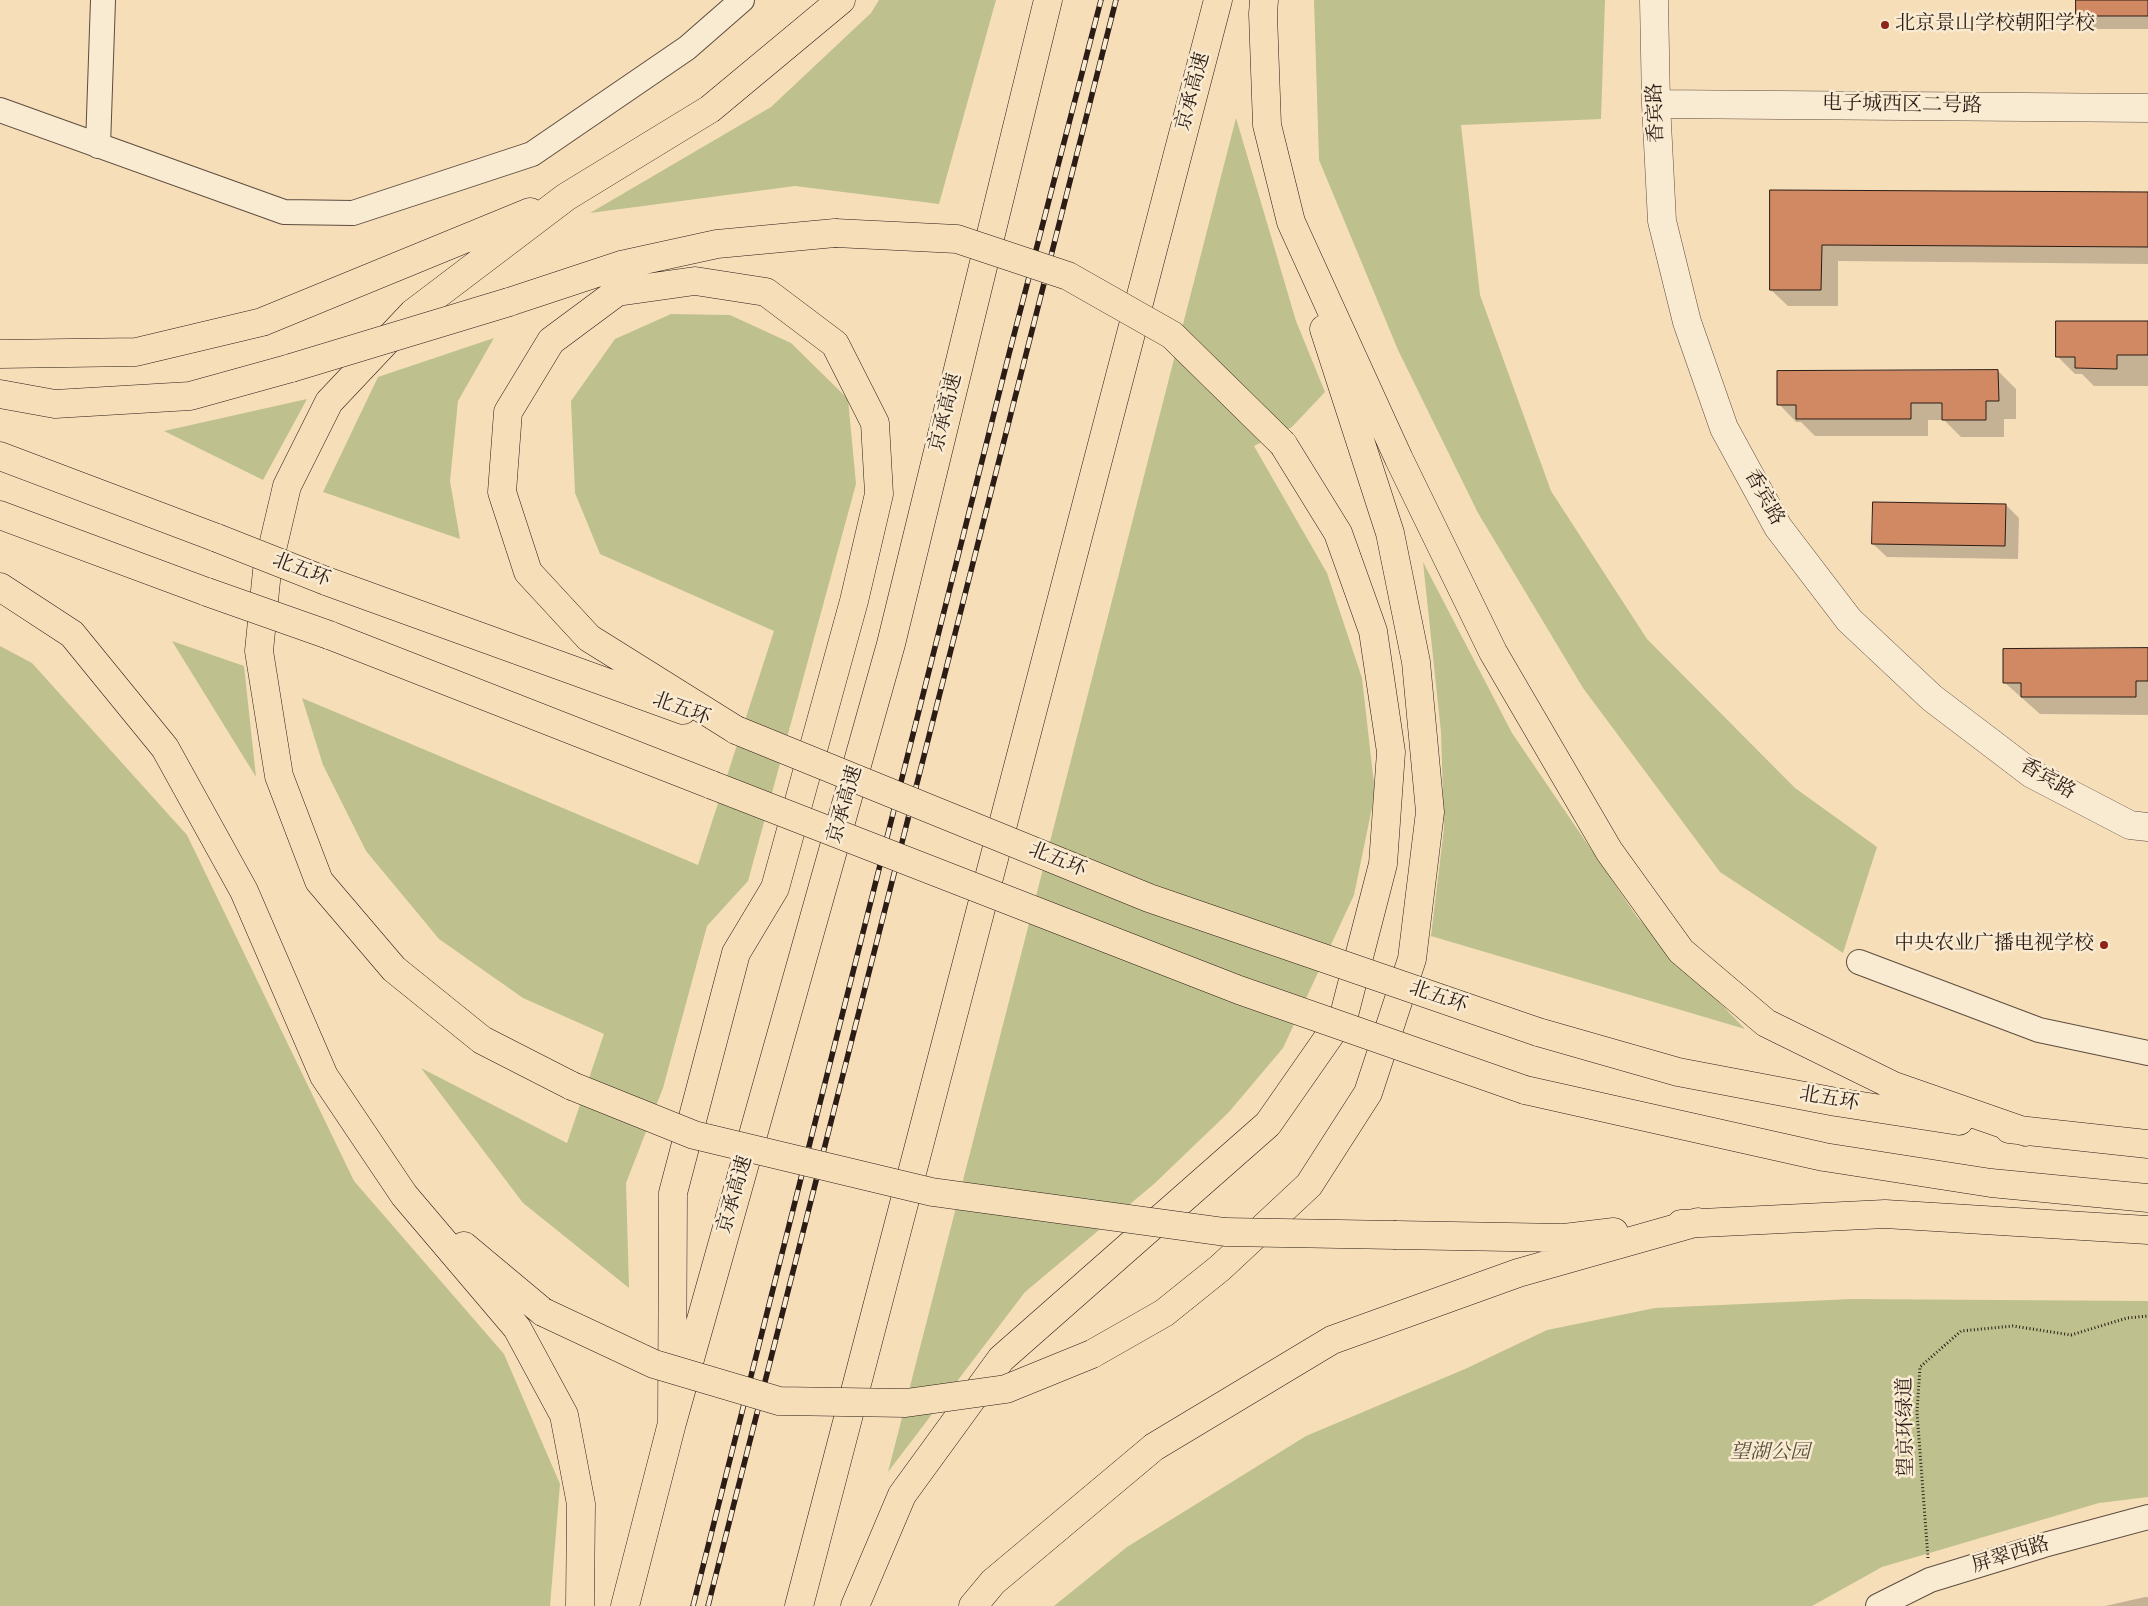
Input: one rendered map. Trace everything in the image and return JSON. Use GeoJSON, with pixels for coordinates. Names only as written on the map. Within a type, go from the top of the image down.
{"type":"FeatureCollection","features":[{"type":"Feature","properties":{"kind":"highway"},"geometry":{"type":"LineString","coordinates":[[841,0],[710,109],[566,197],[413,313],[329,402],[288,486],[267,571],[259,651],[279,776],[319,881],[402,975],[482,1040],[572,1086],[694,1135],[932,1192],[1225,1232],[1564,1238],[1698,1222],[1886,1214],[2148,1230]]}},
{"type":"Feature","properties":{"kind":"highway","name":"京承高速"},"geometry":{"type":"LineString","coordinates":[[625,1606],[672,1423],[891,644],[1048,0]]}},
{"type":"Feature","properties":{"kind":"highway","name":"京承高速"},"geometry":{"type":"LineString","coordinates":[[799,1606],[1218,0]]}},
{"type":"Feature","properties":{"kind":"highway"},"geometry":{"type":"LineString","coordinates":[[404,1195],[543,1312],[654,1364],[779,1401],[906,1403],[1006,1389],[1092,1354],[1164,1313],[1220,1268],[1309,1185],[1368,1093],[1412,959],[1430,812],[1416,662],[1390,533],[1291,222],[1267,126],[1264,0]]}},
{"type":"Feature","properties":{"kind":"highway"},"geometry":{"type":"LineString","coordinates":[[0,354],[136,352],[262,322],[566,197]]}},
{"type":"Feature","properties":{"kind":"highway"},"geometry":{"type":"LineString","coordinates":[[1291,222],[1399,458],[1493,652],[1609,851],[1681,951],[1766,1023],[1894,1086],[2026,1132]]}},
{"type":"Feature","properties":{"kind":"highway"},"geometry":{"type":"LineString","coordinates":[[0,394],[56,404],[190,396],[291,368],[509,302],[621,265],[717,244],[836,233],[957,239],[1068,276],[1172,335],[1283,444],[1338,533],[1373,631],[1391,752],[1383,864],[1344,1015],[1268,1124],[1001,1359],[902,1495],[855,1606]]}},
{"type":"Feature","properties":{"kind":"highway"},"geometry":{"type":"LineString","coordinates":[[672,1423],[673,1193],[736,953],[775,888],[854,601],[879,494],[875,423],[836,344],[766,292],[695,281],[617,292],[551,341],[508,412],[502,492],[528,572],[588,638],[736,730]]}},
{"type":"Feature","properties":{"kind":"highway","name":"北五环"},"geometry":{"type":"LineString","coordinates":[[0,456],[326,581],[736,730],[1149,898],[1538,1032],[1678,1072],[1836,1102],[2026,1132],[2148,1144]]}},
{"type":"Feature","properties":{"kind":"highway"},"geometry":{"type":"LineString","coordinates":[[0,515],[329,635],[1239,990],[1525,1090],[1824,1157],[1991,1183],[2148,1198]]}},
{"type":"Feature","properties":{"kind":"highway"},"geometry":{"type":"LineString","coordinates":[[0,587],[72,634],[166,748],[244,891],[324,1076],[404,1195],[517,1328],[564,1415],[581,1504],[580,1606]]}},
{"type":"Feature","properties":{"kind":"highway"},"geometry":{"type":"LineString","coordinates":[[973,1606],[993,1582],[1154,1447],[1332,1340],[1518,1273],[1698,1222]]}},
{"type":"Feature","properties":{"kind":"street"},"geometry":{"type":"LineString","coordinates":[[98,146],[103,0]]}},
{"type":"Feature","properties":{"kind":"street"},"geometry":{"type":"LineString","coordinates":[[0,110],[284,212],[353,213],[532,154],[687,48],[742,0]]}},
{"type":"Feature","properties":{"kind":"street","name":"香宾路"},"geometry":{"type":"LineString","coordinates":[[1654,0],[1656,104],[1662,221],[1687,322],[1724,428],[1778,527],[1849,620],[1932,698],[2032,774],[2130,825],[2148,827]]}},
{"type":"Feature","properties":{"kind":"street","name":"电子城西区二号路"},"geometry":{"type":"LineString","coordinates":[[1656,104],[2148,108]]}},
{"type":"Feature","properties":{"kind":"street"},"geometry":{"type":"LineString","coordinates":[[1859,962],[2038,1030],[2148,1053]]}},
{"type":"Feature","properties":{"kind":"street","name":"屏翠西路"},"geometry":{"type":"LineString","coordinates":[[1878,1606],[1930,1580],[2044,1545],[2148,1517]]}},
{"type":"Feature","properties":{"kind":"path","name":"望京环绿道"},"geometry":{"type":"LineString","coordinates":[[1930,1580],[1917,1412],[1920,1367],[1961,1331],[2013,1326],[2071,1335],[2127,1318],[2148,1316]]}},
{"type":"Feature","properties":{"kind":"green space"},"geometry":{"type":"Polygon","coordinates":[[[879,0],[996,0],[939,204],[795,186],[590,213],[771,107],[871,13],[879,0]]]}},
{"type":"Feature","properties":{"kind":"green space"},"geometry":{"type":"Polygon","coordinates":[[[1314,0],[1605,0],[1601,119],[1461,125],[1480,295],[1551,491],[1647,639],[1795,788],[1877,847],[1843,953],[1720,872],[1583,688],[1478,513],[1398,350],[1319,160],[1314,0]]]}},
{"type":"Feature","properties":{"kind":"green space"},"geometry":{"type":"Polygon","coordinates":[[[1236,118],[1296,321],[1325,392],[1292,427],[1254,446],[1327,573],[1362,678],[1375,793],[1354,895],[1283,1048],[1229,1112],[1154,1184],[1025,1292],[888,1472],[1236,118]]]}},
{"type":"Feature","properties":{"kind":"green space"},"geometry":{"type":"Polygon","coordinates":[[[671,314],[730,315],[791,343],[848,399],[856,484],[748,881],[707,926],[663,1088],[626,1183],[629,1288],[523,1203],[421,1068],[567,1143],[604,1034],[523,998],[439,939],[366,851],[323,765],[302,698],[698,865],[774,631],[600,554],[575,493],[571,401],[615,339],[671,314]]]}},
{"type":"Feature","properties":{"kind":"green space"},"geometry":{"type":"Polygon","coordinates":[[[494,338],[458,401],[450,481],[460,539],[323,492],[378,377],[494,338]]]}},
{"type":"Feature","properties":{"kind":"green space"},"geometry":{"type":"Polygon","coordinates":[[[307,399],[263,480],[164,431],[307,399]]]}},
{"type":"Feature","properties":{"kind":"green space"},"geometry":{"type":"Polygon","coordinates":[[[1423,562],[1512,733],[1637,917],[1745,1029],[1431,936],[1444,828],[1441,732],[1423,562]]]}},
{"type":"Feature","properties":{"kind":"green space"},"geometry":{"type":"Polygon","coordinates":[[[172,641],[244,666],[256,777],[172,641]]]}},
{"type":"Feature","properties":{"kind":"green space"},"geometry":{"type":"Polygon","coordinates":[[[0,646],[32,663],[187,835],[354,1181],[504,1354],[560,1484],[550,1606],[0,1606],[0,646]]]}},
{"type":"Feature","properties":{"kind":"green space","name":"望湖公园"},"geometry":{"type":"Polygon","coordinates":[[[1852,1299],[2148,1301],[2148,1497],[2099,1503],[1882,1567],[1812,1606],[1054,1606],[1127,1547],[1306,1436],[1465,1369],[1547,1330],[1655,1308],[1852,1299]]]}},
{"type":"Feature","properties":{"kind":"building"},"geometry":{"type":"Polygon","coordinates":[[[2076,0],[2148,0],[2148,16],[2076,16],[2076,0]]]}},
{"type":"Feature","properties":{"kind":"building"},"geometry":{"type":"Polygon","coordinates":[[[1770,190],[2148,192],[2148,247],[1822,245],[1821,290],[1770,290],[1770,190]]]}},
{"type":"Feature","properties":{"kind":"building"},"geometry":{"type":"Polygon","coordinates":[[[2056,321],[2148,321],[2148,355],[2117,355],[2117,369],[2075,368],[2075,357],[2056,357],[2056,321]]]}},
{"type":"Feature","properties":{"kind":"building"},"geometry":{"type":"Polygon","coordinates":[[[1998,370],[1999,401],[1986,401],[1986,420],[1942,420],[1942,403],[1911,403],[1911,419],[1796,419],[1796,405],[1777,405],[1777,371],[1998,370]]]}},
{"type":"Feature","properties":{"kind":"building"},"geometry":{"type":"Polygon","coordinates":[[[1873,502],[2006,504],[2005,546],[1872,544],[1873,502]]]}},
{"type":"Feature","properties":{"kind":"building"},"geometry":{"type":"Polygon","coordinates":[[[2148,648],[2148,681],[2136,681],[2136,697],[2021,697],[2021,683],[2003,683],[2003,649],[2148,648]]]}},
{"type":"Feature","properties":{"kind":"railway"},"geometry":{"type":"LineString","coordinates":[[693,1606],[1009,354],[1101,0]]}},
{"type":"Feature","properties":{"kind":"railway"},"geometry":{"type":"LineString","coordinates":[[708,1606],[1116,0]]}},
{"type":"Feature","properties":{"kind":"place","name":"北京景山学校朝阳学校"},"geometry":{"type":"Point","coordinates":[1885,25]}},
{"type":"Feature","properties":{"kind":"place","name":"中央农业广播电视学校"},"geometry":{"type":"Point","coordinates":[2104,945]}}]}
